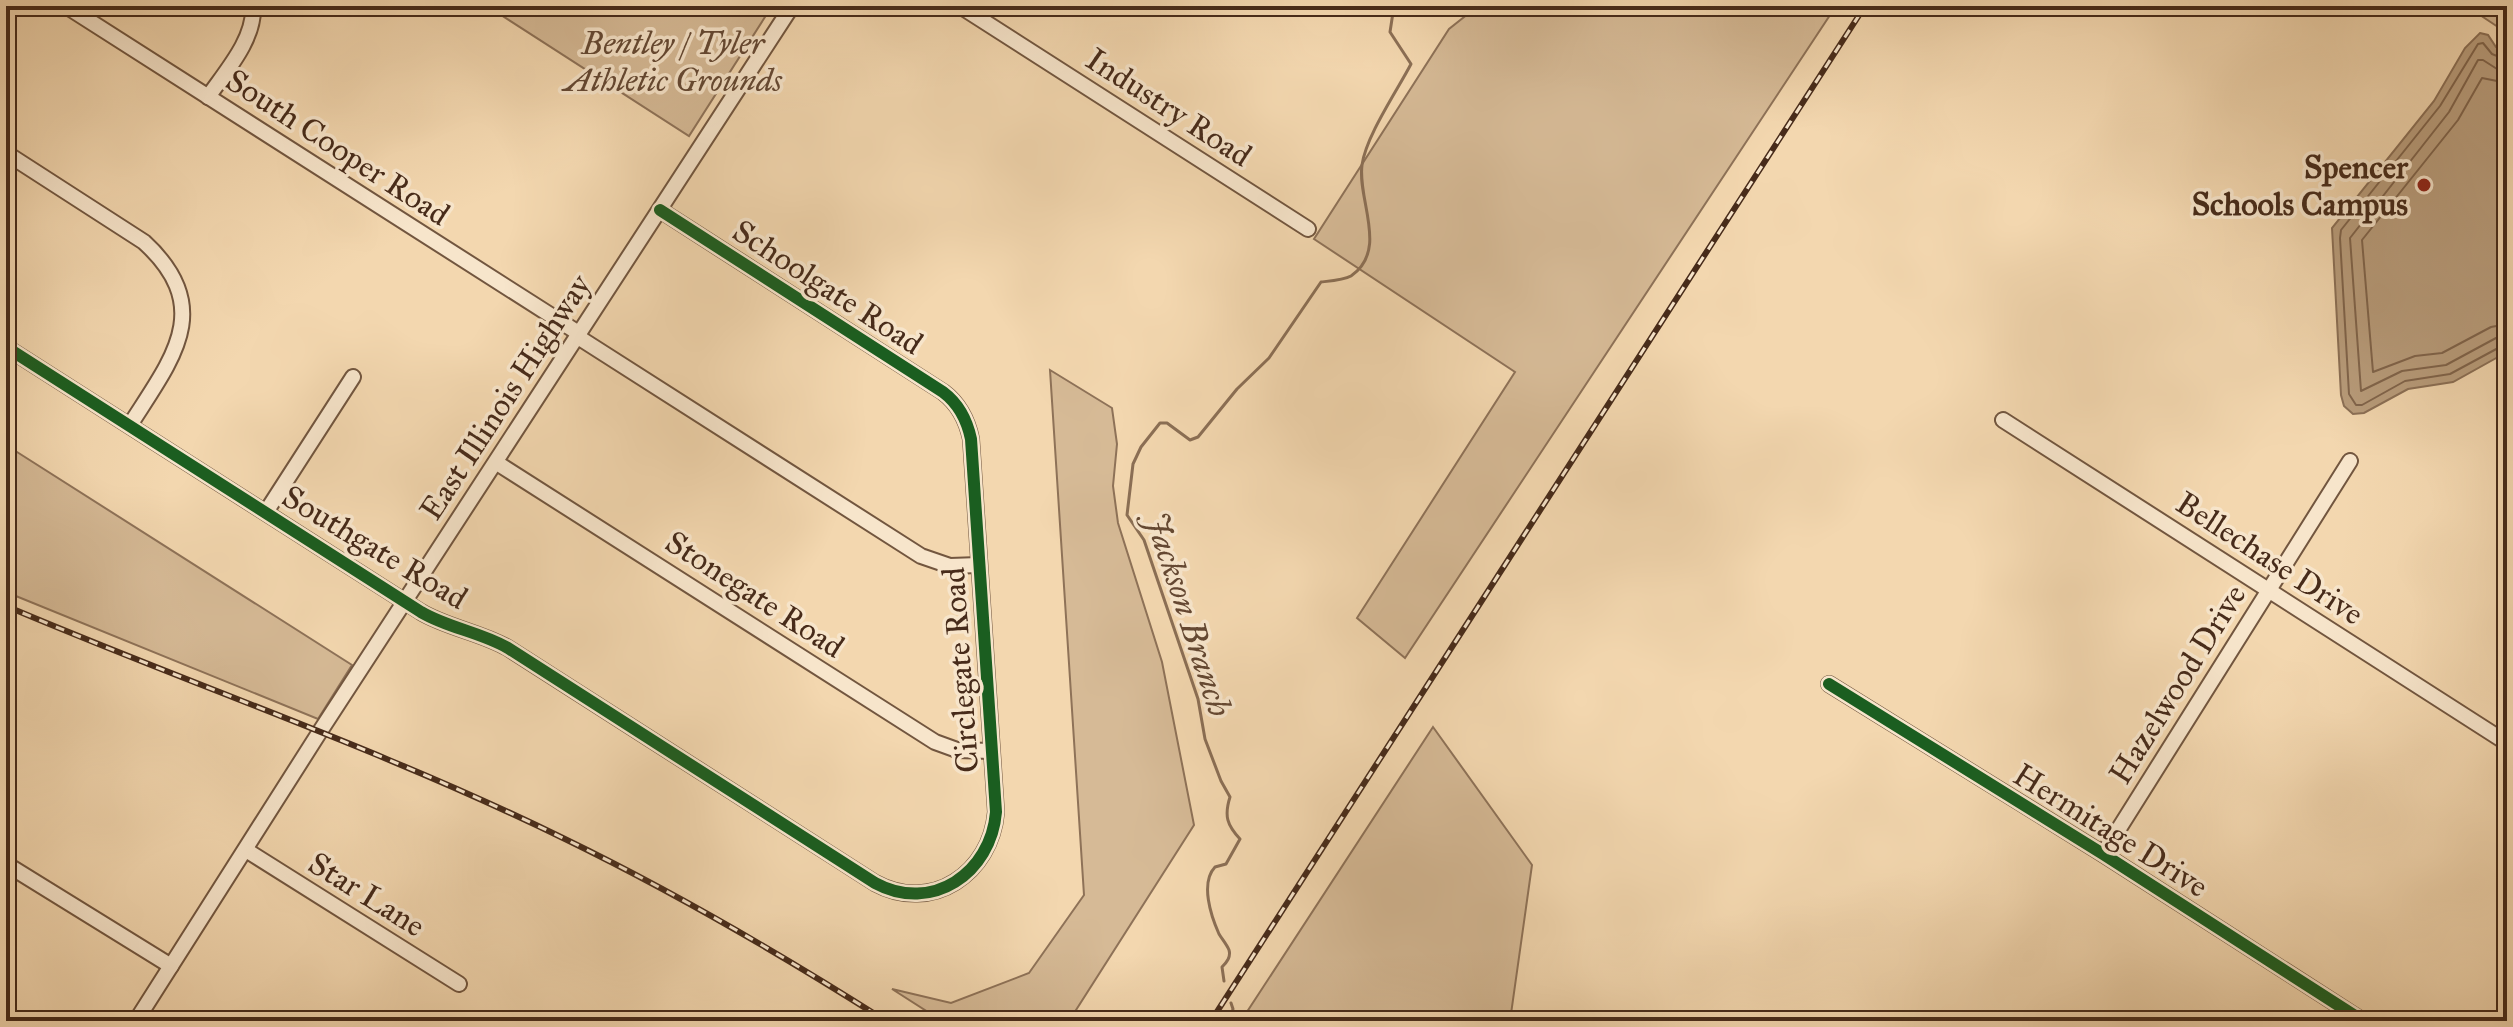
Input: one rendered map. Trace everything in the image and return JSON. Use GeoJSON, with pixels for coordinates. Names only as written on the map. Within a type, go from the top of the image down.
{"type":"FeatureCollection","features":[{"type":"Feature","properties":{"kind":"street","name":"South Cooper Road"},"geometry":{"type":"LineString","coordinates":[[66,6],[921,556],[950,566],[979,565]]}},
{"type":"Feature","properties":{"kind":"street"},"geometry":{"type":"LineString","coordinates":[[208,97],[244,44],[254,14],[253,6]]}},
{"type":"Feature","properties":{"kind":"street","name":"East Illinois Highway"},"geometry":{"type":"LineString","coordinates":[[136,1021],[792,6]]}},
{"type":"Feature","properties":{"kind":"street","name":"Industry Road"},"geometry":{"type":"LineString","coordinates":[[960,6],[1308,229]]}},
{"type":"Feature","properties":{"kind":"street"},"geometry":{"type":"LineString","coordinates":[[6,153],[144,242],[163,260],[175,279],[183,320],[178,345],[130,425]]}},
{"type":"Feature","properties":{"kind":"street","name":"Schoolgate Road"},"geometry":{"type":"LineString","coordinates":[[660,210],[943,392],[963,414]]}},
{"type":"Feature","properties":{"kind":"street","name":"Southgate Road"},"geometry":{"type":"LineString","coordinates":[[6,347],[437,621],[491,638],[508,648],[875,883],[900,892],[930,891]]}},
{"type":"Feature","properties":{"kind":"street"},"geometry":{"type":"LineString","coordinates":[[266,512],[353,377]]}},
{"type":"Feature","properties":{"kind":"street","name":"Circlegate Road"},"geometry":{"type":"LineString","coordinates":[[930,891],[952,884],[966,875],[980,859],[990,842],[996,812],[971,439],[963,414]]}},
{"type":"Feature","properties":{"kind":"street","name":"Bellechase Drive"},"geometry":{"type":"LineString","coordinates":[[2003,420],[2507,743]]}},
{"type":"Feature","properties":{"kind":"street","name":"Hazelwood Drive"},"geometry":{"type":"LineString","coordinates":[[2103,854],[2350,461]]}},
{"type":"Feature","properties":{"kind":"street","name":"Stonegate Road"},"geometry":{"type":"LineString","coordinates":[[497,463],[935,742],[957,750],[991,751]]}},
{"type":"Feature","properties":{"kind":"street","name":"Hermitage Drive"},"geometry":{"type":"LineString","coordinates":[[1829,684],[2103,854],[2363,1021]]}},
{"type":"Feature","properties":{"kind":"street","name":"Star Lane"},"geometry":{"type":"LineString","coordinates":[[246,850],[459,984]]}},
{"type":"Feature","properties":{"kind":"street"},"geometry":{"type":"LineString","coordinates":[[6,864],[171,966]]}},
{"type":"Feature","properties":{"kind":"green space","name":"Bentley / Tyler Athletic Grounds"},"geometry":{"type":"Polygon","coordinates":[[[487,6],[772,6],[689,136],[487,6]]]}},
{"type":"Feature","properties":{"kind":"green space"},"geometry":{"type":"Polygon","coordinates":[[[1478,6],[1836,6],[1405,658],[1357,618],[1515,372],[1314,239],[1449,29],[1478,6]]]}},
{"type":"Feature","properties":{"kind":"green space"},"geometry":{"type":"Polygon","coordinates":[[[2482,6],[2507,6],[2507,33],[2477,13],[2482,6]]]}},
{"type":"Feature","properties":{"kind":"green space"},"geometry":{"type":"Polygon","coordinates":[[[1050,370],[1112,408],[1117,444],[1113,486],[1118,523],[1162,662],[1194,825],[1069,1021],[942,1021],[892,989],[951,1003],[1029,973],[1084,895],[1050,370]]]}},
{"type":"Feature","properties":{"kind":"green space"},"geometry":{"type":"Polygon","coordinates":[[[6,445],[352,665],[318,719],[6,592],[6,445]]]}},
{"type":"Feature","properties":{"kind":"green space"},"geometry":{"type":"Polygon","coordinates":[[[1433,727],[1532,865],[1510,1021],[1241,1021],[1433,727]]]}},
{"type":"Feature","properties":{"kind":"water"},"geometry":{"type":"Polygon","coordinates":[[[2480,33],[2488,35],[2496,47],[2507,54],[2507,352],[2453,382],[2408,389],[2364,413],[2353,414],[2344,406],[2341,395],[2332,228],[2434,101],[2465,48],[2480,33]]]}},
{"type":"Feature","properties":{"kind":"waterway","name":"Jackson Branch"},"geometry":{"type":"LineString","coordinates":[[1224,981],[1222,967],[1229,953],[1213,918],[1208,900],[1208,882],[1215,867],[1226,864],[1240,839],[1228,820],[1230,797],[1205,739],[1198,699],[1144,540],[1127,515],[1133,464],[1141,447],[1160,423],[1167,423],[1190,440],[1198,437],[1237,389],[1269,358],[1321,282],[1351,276],[1362,265],[1370,239],[1362,165],[1376,127],[1411,64],[1390,32],[1394,6]]}},
{"type":"Feature","properties":{"kind":"waterway","name":"Jackson Branch"},"geometry":{"type":"LineString","coordinates":[[1229,1021],[1233,1009],[1231,1003]]}},
{"type":"Feature","properties":{"kind":"railway"},"geometry":{"type":"LineString","coordinates":[[1211,1021],[1865,6]]}},
{"type":"Feature","properties":{"kind":"railway"},"geometry":{"type":"LineString","coordinates":[[6,606],[358,747],[497,807],[688,903],[886,1021]]}},
{"type":"Feature","properties":{"kind":"cycle path"},"geometry":{"type":"LineString","coordinates":[[6,347],[421,612],[508,648],[875,883],[896,891],[917,894],[937,890],[955,882],[971,869],[992,834],[996,812],[971,439],[965,419],[943,392],[660,210]]}},
{"type":"Feature","properties":{"kind":"cycle path"},"geometry":{"type":"LineString","coordinates":[[1829,684],[2103,854],[2363,1021]]}},
{"type":"Feature","properties":{"kind":"place","name":"Spencer Schools Campus"},"geometry":{"type":"Point","coordinates":[2424,185]}}]}
